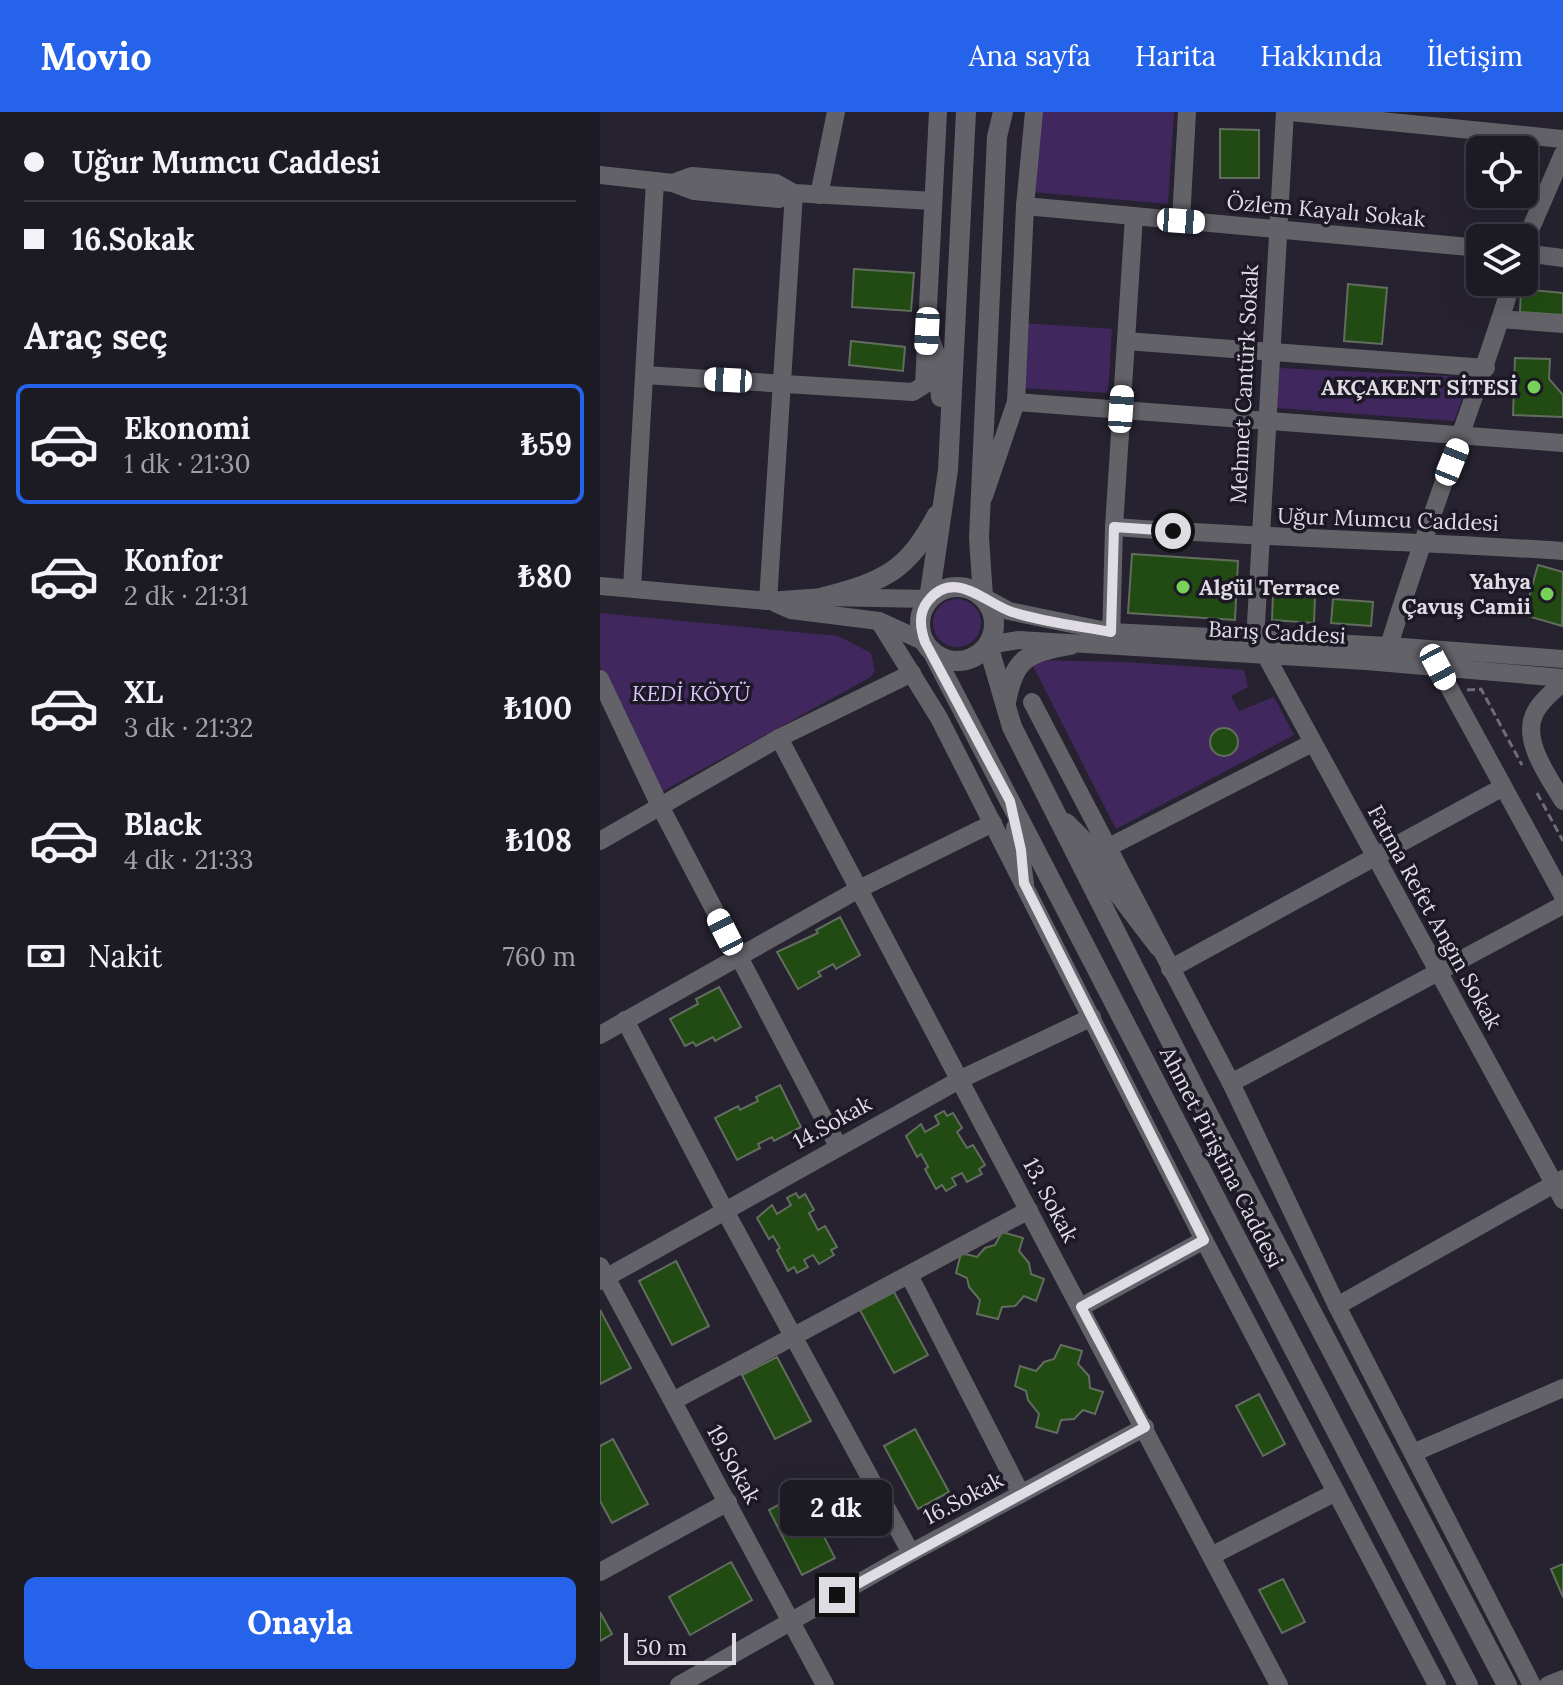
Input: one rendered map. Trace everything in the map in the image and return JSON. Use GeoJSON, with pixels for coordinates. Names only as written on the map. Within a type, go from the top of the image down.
{"type":"FeatureCollection","features":[{"type":"Feature","properties":{"kind":"street"},"geometry":{"type":"LineString","coordinates":[[819,195],[836,112]]}},
{"type":"Feature","properties":{"kind":"street"},"geometry":{"type":"LineString","coordinates":[[645,375],[913,392],[924,385],[938,112]]}},
{"type":"Feature","properties":{"kind":"street"},"geometry":{"type":"LineString","coordinates":[[929,646],[920,620],[929,599],[945,500],[966,112]]}},
{"type":"Feature","properties":{"kind":"street"},"geometry":{"type":"LineString","coordinates":[[768,601],[791,610],[879,621],[953,660],[964,660],[988,645],[993,617],[983,597],[980,510],[997,137],[1003,112]]}},
{"type":"Feature","properties":{"kind":"street"},"geometry":{"type":"LineString","coordinates":[[980,510],[1016,402],[1025,206],[1034,112]]}},
{"type":"Feature","properties":{"kind":"street"},"geometry":{"type":"LineString","coordinates":[[1181,221],[1187,112]]}},
{"type":"Feature","properties":{"kind":"street"},"geometry":{"type":"LineString","coordinates":[[1288,112],[1563,139]]}},
{"type":"Feature","properties":{"kind":"street","name":"Mehmet Cantürk Sokak"},"geometry":{"type":"LineString","coordinates":[[1260,648],[1260,538],[1266,420],[1277,228],[1288,112]]}},
{"type":"Feature","properties":{"kind":"street"},"geometry":{"type":"LineString","coordinates":[[1533,224],[1563,154]]}},
{"type":"Feature","properties":{"kind":"street"},"geometry":{"type":"LineString","coordinates":[[600,175],[664,182],[694,191],[779,199],[792,193],[933,201]]}},
{"type":"Feature","properties":{"kind":"street"},"geometry":{"type":"LineString","coordinates":[[632,588],[645,375],[664,182]]}},
{"type":"Feature","properties":{"kind":"street"},"geometry":{"type":"LineString","coordinates":[[768,601],[784,383],[792,193]]}},
{"type":"Feature","properties":{"kind":"street","name":"Özlem Kayalı Sokak"},"geometry":{"type":"LineString","coordinates":[[1025,206],[1466,247]]}},
{"type":"Feature","properties":{"kind":"street"},"geometry":{"type":"LineString","coordinates":[[1111,640],[1114,527],[1134,216]]}},
{"type":"Feature","properties":{"kind":"street"},"geometry":{"type":"LineString","coordinates":[[1538,255],[1563,258]]}},
{"type":"Feature","properties":{"kind":"street"},"geometry":{"type":"LineString","coordinates":[[1389,646],[1421,541],[1486,368],[1507,296]]}},
{"type":"Feature","properties":{"kind":"street"},"geometry":{"type":"LineString","coordinates":[[1500,319],[1563,324]]}},
{"type":"Feature","properties":{"kind":"street"},"geometry":{"type":"LineString","coordinates":[[927,331],[938,363],[941,422],[949,444]]}},
{"type":"Feature","properties":{"kind":"street"},"geometry":{"type":"LineString","coordinates":[[1126,341],[1486,368]]}},
{"type":"Feature","properties":{"kind":"street"},"geometry":{"type":"LineString","coordinates":[[1016,402],[1563,443]]}},
{"type":"Feature","properties":{"kind":"street"},"geometry":{"type":"LineString","coordinates":[[824,597],[867,586],[889,576],[921,544],[945,500]]}},
{"type":"Feature","properties":{"kind":"street","name":"Uğur Mumcu Caddesi"},"geometry":{"type":"LineString","coordinates":[[1114,527],[1260,538],[1421,541],[1563,551]]}},
{"type":"Feature","properties":{"kind":"street"},"geometry":{"type":"LineString","coordinates":[[600,586],[768,601],[824,597],[929,599],[938,592],[961,587],[983,597]]}},
{"type":"Feature","properties":{"kind":"street","name":"Barış Caddesi"},"geometry":{"type":"LineString","coordinates":[[983,597],[1009,611],[1111,640]]}},
{"type":"Feature","properties":{"kind":"street"},"geometry":{"type":"LineString","coordinates":[[879,621],[939,718],[1204,1240],[1437,1685]]}},
{"type":"Feature","properties":{"kind":"street","name":"Barış Caddesi"},"geometry":{"type":"LineString","coordinates":[[988,645],[1019,640],[1070,645],[1111,640],[1260,648],[1563,680]]}},
{"type":"Feature","properties":{"kind":"street","name":"Ahmet Piriştina Caddesi"},"geometry":{"type":"LineString","coordinates":[[988,645],[1012,727],[1197,1093],[1507,1685]]}},
{"type":"Feature","properties":{"kind":"street"},"geometry":{"type":"LineString","coordinates":[[1005,706],[1011,675],[1024,658],[1039,651],[1070,645]]}},
{"type":"Feature","properties":{"kind":"street","name":"Ahmet Piriştina Caddesi"},"geometry":{"type":"LineString","coordinates":[[929,646],[1468,1685]]}},
{"type":"Feature","properties":{"kind":"street","name":"Barış Caddesi"},"geometry":{"type":"LineString","coordinates":[[1260,648],[1389,646],[1563,659]]}},
{"type":"Feature","properties":{"kind":"street","name":"Fatma Refet Angın Sokak"},"geometry":{"type":"LineString","coordinates":[[1260,648],[1560,1188]]}},
{"type":"Feature","properties":{"kind":"street"},"geometry":{"type":"LineString","coordinates":[[1438,667],[1563,896]]}},
{"type":"Feature","properties":{"kind":"street"},"geometry":{"type":"LineString","coordinates":[[600,841],[779,738],[912,673]]}},
{"type":"Feature","properties":{"kind":"street"},"geometry":{"type":"LineString","coordinates":[[600,679],[660,806],[838,1146]]}},
{"type":"Feature","properties":{"kind":"street"},"geometry":{"type":"LineString","coordinates":[[1563,680],[1533,716],[1531,736],[1554,771],[1563,801]]}},
{"type":"Feature","properties":{"kind":"street"},"geometry":{"type":"LineString","coordinates":[[1032,702],[1231,1083],[1337,1306],[1532,1685]]}},
{"type":"Feature","properties":{"kind":"street","name":"13. Sokak"},"geometry":{"type":"LineString","coordinates":[[779,738],[1279,1685]]}},
{"type":"Feature","properties":{"kind":"street"},"geometry":{"type":"LineString","coordinates":[[1109,847],[1312,743]]}},
{"type":"Feature","properties":{"kind":"street"},"geometry":{"type":"LineString","coordinates":[[1170,969],[1503,787]]}},
{"type":"Feature","properties":{"kind":"street"},"geometry":{"type":"LineString","coordinates":[[1010,801],[1021,850],[1024,883]]}},
{"type":"Feature","properties":{"kind":"street"},"geometry":{"type":"LineString","coordinates":[[1054,811],[1092,849],[1111,884],[1159,947]]}},
{"type":"Feature","properties":{"kind":"street"},"geometry":{"type":"LineString","coordinates":[[600,1035],[859,889],[993,823]]}},
{"type":"Feature","properties":{"kind":"street"},"geometry":{"type":"LineString","coordinates":[[1231,1083],[1563,905]]}},
{"type":"Feature","properties":{"kind":"street","name":"14.Sokak"},"geometry":{"type":"LineString","coordinates":[[602,1275],[961,1079],[1092,1017]]}},
{"type":"Feature","properties":{"kind":"street"},"geometry":{"type":"LineString","coordinates":[[625,1020],[911,1553]]}},
{"type":"Feature","properties":{"kind":"street"},"geometry":{"type":"LineString","coordinates":[[1337,1306],[1560,1188]]}},
{"type":"Feature","properties":{"kind":"street"},"geometry":{"type":"LineString","coordinates":[[673,1401],[1029,1210]]}},
{"type":"Feature","properties":{"kind":"street"},"geometry":{"type":"LineString","coordinates":[[1081,1307],[1204,1240]]}},
{"type":"Feature","properties":{"kind":"street","name":"19.Sokak"},"geometry":{"type":"LineString","coordinates":[[602,1275],[825,1685]]}},
{"type":"Feature","properties":{"kind":"street"},"geometry":{"type":"LineString","coordinates":[[909,1275],[1021,1494]]}},
{"type":"Feature","properties":{"kind":"street"},"geometry":{"type":"LineString","coordinates":[[1413,1453],[1563,1388]]}},
{"type":"Feature","properties":{"kind":"street","name":"16.Sokak"},"geometry":{"type":"LineString","coordinates":[[679,1685],[911,1553],[1145,1427]]}},
{"type":"Feature","properties":{"kind":"street"},"geometry":{"type":"LineString","coordinates":[[1211,1556],[1336,1492]]}},
{"type":"Feature","properties":{"kind":"street"},"geometry":{"type":"LineString","coordinates":[[600,1572],[728,1502]]}},
{"type":"Feature","properties":{"kind":"street"},"geometry":{"type":"LineString","coordinates":[[1548,1685],[1563,1679]]}},
{"type":"Feature","properties":{"kind":"path"},"geometry":{"type":"LineString","coordinates":[[1474,703],[1467,690],[1481,689],[1526,772]]}},
{"type":"Feature","properties":{"kind":"path"},"geometry":{"type":"LineString","coordinates":[[1533,786],[1563,841]]}},
{"type":"Feature","properties":{"kind":"green space"},"geometry":{"type":"Polygon","coordinates":[[[1039,112],[1174,112],[1168,204],[1032,192],[1039,112]]]}},
{"type":"Feature","properties":{"kind":"green space"},"geometry":{"type":"Polygon","coordinates":[[[1024,323],[1112,329],[1108,393],[1021,388],[1024,323]]]}},
{"type":"Feature","properties":{"kind":"green space"},"geometry":{"type":"Polygon","coordinates":[[[1279,368],[1470,377],[1454,421],[1277,408],[1279,368]]]}},
{"type":"Feature","properties":{"kind":"green space"},"geometry":{"type":"Polygon","coordinates":[[[957,599],[974,606],[981,623],[974,640],[957,647],[940,640],[933,623],[940,606],[957,599]]]}},
{"type":"Feature","properties":{"kind":"green space","name":"KEDİ KÖYÜ"},"geometry":{"type":"Polygon","coordinates":[[[600,613],[838,636],[871,653],[875,671],[871,677],[661,792],[600,667],[600,613]]]}},
{"type":"Feature","properties":{"kind":"green space"},"geometry":{"type":"Polygon","coordinates":[[[1030,660],[1244,670],[1248,687],[1231,696],[1239,711],[1274,697],[1294,735],[1116,829],[1030,660]]]}},
{"type":"Feature","properties":{"kind":"building"},"geometry":{"type":"Polygon","coordinates":[[[1220,129],[1259,130],[1259,178],[1220,178],[1220,129]]]}},
{"type":"Feature","properties":{"kind":"building"},"geometry":{"type":"Polygon","coordinates":[[[854,269],[914,273],[911,311],[852,307],[854,269]]]}},
{"type":"Feature","properties":{"kind":"building"},"geometry":{"type":"Polygon","coordinates":[[[1348,284],[1387,288],[1382,344],[1344,341],[1348,284]]]}},
{"type":"Feature","properties":{"kind":"building"},"geometry":{"type":"Polygon","coordinates":[[[1538,291],[1563,293],[1563,315],[1520,312],[1521,296],[1538,296],[1538,291]]]}},
{"type":"Feature","properties":{"kind":"building"},"geometry":{"type":"Polygon","coordinates":[[[851,341],[905,347],[903,371],[849,365],[851,341]]]}},
{"type":"Feature","properties":{"kind":"building","name":"AKÇAKENT SİTESİ"},"geometry":{"type":"Polygon","coordinates":[[[1515,358],[1550,359],[1549,379],[1563,395],[1563,417],[1513,415],[1515,358]]]}},
{"type":"Feature","properties":{"kind":"building","name":"Algül Terrace"},"geometry":{"type":"Polygon","coordinates":[[[1132,554],[1238,561],[1235,620],[1128,613],[1132,554]]]}},
{"type":"Feature","properties":{"kind":"building","name":"Yahya Çavuş Camii"},"geometry":{"type":"Polygon","coordinates":[[[1538,565],[1563,572],[1562,626],[1524,615],[1538,565]]]}},
{"type":"Feature","properties":{"kind":"building"},"geometry":{"type":"Polygon","coordinates":[[[1273,594],[1315,597],[1314,623],[1272,620],[1273,594]]]}},
{"type":"Feature","properties":{"kind":"building"},"geometry":{"type":"Polygon","coordinates":[[[1333,599],[1373,602],[1371,626],[1331,623],[1333,599]]]}},
{"type":"Feature","properties":{"kind":"building"},"geometry":{"type":"Polygon","coordinates":[[[1224,728],[1234,732],[1238,742],[1234,752],[1224,756],[1214,752],[1210,742],[1214,732],[1224,728]]]}},
{"type":"Feature","properties":{"kind":"building"},"geometry":{"type":"Polygon","coordinates":[[[840,917],[860,955],[836,969],[833,964],[818,972],[821,976],[798,989],[777,952],[818,933],[816,930],[840,917]]]}},
{"type":"Feature","properties":{"kind":"building"},"geometry":{"type":"Polygon","coordinates":[[[719,987],[741,1027],[715,1041],[713,1037],[696,1046],[693,1042],[685,1046],[670,1019],[698,1004],[696,999],[719,987]]]}},
{"type":"Feature","properties":{"kind":"building"},"geometry":{"type":"Polygon","coordinates":[[[780,1085],[801,1127],[774,1141],[772,1137],[758,1144],[760,1148],[737,1160],[715,1118],[738,1106],[740,1110],[758,1101],[756,1097],[780,1085]]]}},
{"type":"Feature","properties":{"kind":"building"},"geometry":{"type":"Polygon","coordinates":[[[944,1111],[947,1116],[953,1113],[962,1128],[957,1132],[967,1148],[973,1145],[985,1165],[979,1169],[982,1174],[967,1182],[962,1173],[952,1178],[956,1185],[946,1191],[942,1185],[936,1189],[921,1154],[917,1157],[906,1136],[921,1124],[925,1132],[939,1124],[935,1116],[944,1111]]]}},
{"type":"Feature","properties":{"kind":"building"},"geometry":{"type":"Polygon","coordinates":[[[796,1193],[799,1198],[805,1194],[814,1210],[809,1213],[818,1230],[825,1226],[837,1247],[831,1250],[834,1255],[819,1264],[813,1255],[804,1260],[808,1267],[797,1273],[794,1267],[788,1271],[773,1236],[769,1239],[757,1218],[772,1205],[777,1214],[791,1205],[787,1198],[796,1193]]]}},
{"type":"Feature","properties":{"kind":"building"},"geometry":{"type":"Polygon","coordinates":[[[1002,1232],[1023,1238],[1019,1251],[1029,1263],[1031,1274],[1044,1279],[1036,1301],[1024,1296],[1015,1306],[1002,1307],[998,1319],[977,1314],[980,1300],[969,1287],[967,1278],[956,1273],[961,1253],[977,1257],[985,1248],[995,1245],[1002,1232]]]}},
{"type":"Feature","properties":{"kind":"building"},"geometry":{"type":"Polygon","coordinates":[[[676,1261],[709,1326],[672,1345],[639,1281],[676,1261]]]}},
{"type":"Feature","properties":{"kind":"building"},"geometry":{"type":"Polygon","coordinates":[[[894,1292],[928,1355],[894,1373],[860,1310],[894,1292]]]}},
{"type":"Feature","properties":{"kind":"building"},"geometry":{"type":"Polygon","coordinates":[[[600,1310],[631,1368],[600,1384],[600,1310]]]}},
{"type":"Feature","properties":{"kind":"building"},"geometry":{"type":"Polygon","coordinates":[[[1061,1345],[1082,1351],[1078,1364],[1089,1376],[1090,1388],[1103,1392],[1095,1414],[1083,1410],[1074,1419],[1061,1420],[1057,1433],[1036,1427],[1039,1414],[1028,1400],[1026,1391],[1015,1386],[1020,1366],[1036,1371],[1044,1362],[1054,1359],[1061,1345]]]}},
{"type":"Feature","properties":{"kind":"building"},"geometry":{"type":"Polygon","coordinates":[[[777,1357],[811,1421],[775,1439],[742,1375],[777,1357]]]}},
{"type":"Feature","properties":{"kind":"building"},"geometry":{"type":"Polygon","coordinates":[[[1259,1394],[1285,1444],[1263,1456],[1236,1406],[1259,1394]]]}},
{"type":"Feature","properties":{"kind":"building"},"geometry":{"type":"Polygon","coordinates":[[[915,1429],[949,1492],[918,1509],[884,1446],[915,1429]]]}},
{"type":"Feature","properties":{"kind":"building"},"geometry":{"type":"Polygon","coordinates":[[[613,1439],[648,1504],[612,1523],[600,1501],[600,1446],[613,1439]]]}},
{"type":"Feature","properties":{"kind":"building"},"geometry":{"type":"Polygon","coordinates":[[[801,1493],[835,1558],[802,1575],[769,1510],[801,1493]]]}},
{"type":"Feature","properties":{"kind":"building"},"geometry":{"type":"Polygon","coordinates":[[[731,1562],[752,1600],[690,1635],[669,1597],[731,1562]]]}},
{"type":"Feature","properties":{"kind":"building"},"geometry":{"type":"Polygon","coordinates":[[[1563,1564],[1563,1597],[1551,1569],[1563,1564]]]}},
{"type":"Feature","properties":{"kind":"building"},"geometry":{"type":"Polygon","coordinates":[[[1283,1579],[1305,1622],[1282,1633],[1259,1590],[1283,1579]]]}},
{"type":"Feature","properties":{"kind":"building"},"geometry":{"type":"Polygon","coordinates":[[[600,1612],[612,1634],[600,1641],[600,1612]]]}},
{"type":"Feature","properties":{"kind":"place","name":"AKÇAKENT SİTESİ"},"geometry":{"type":"Point","coordinates":[1534,387]}},
{"type":"Feature","properties":{"kind":"place","name":"Algül Terrace"},"geometry":{"type":"Point","coordinates":[1183,587]}},
{"type":"Feature","properties":{"kind":"place","name":"Yahya Çavuş Camii"},"geometry":{"type":"Point","coordinates":[1547,594]}},
{"type":"Feature","properties":{"kind":"route"},"geometry":{"type":"LineString","coordinates":[[837,1595],[1145,1427],[1081,1307],[1204,1240],[1024,883],[1021,850],[1010,801],[925,642],[920,620],[929,599],[949,587],[961,587],[973,590],[1009,611],[1111,632],[1114,527],[1173,531]]}}]}
